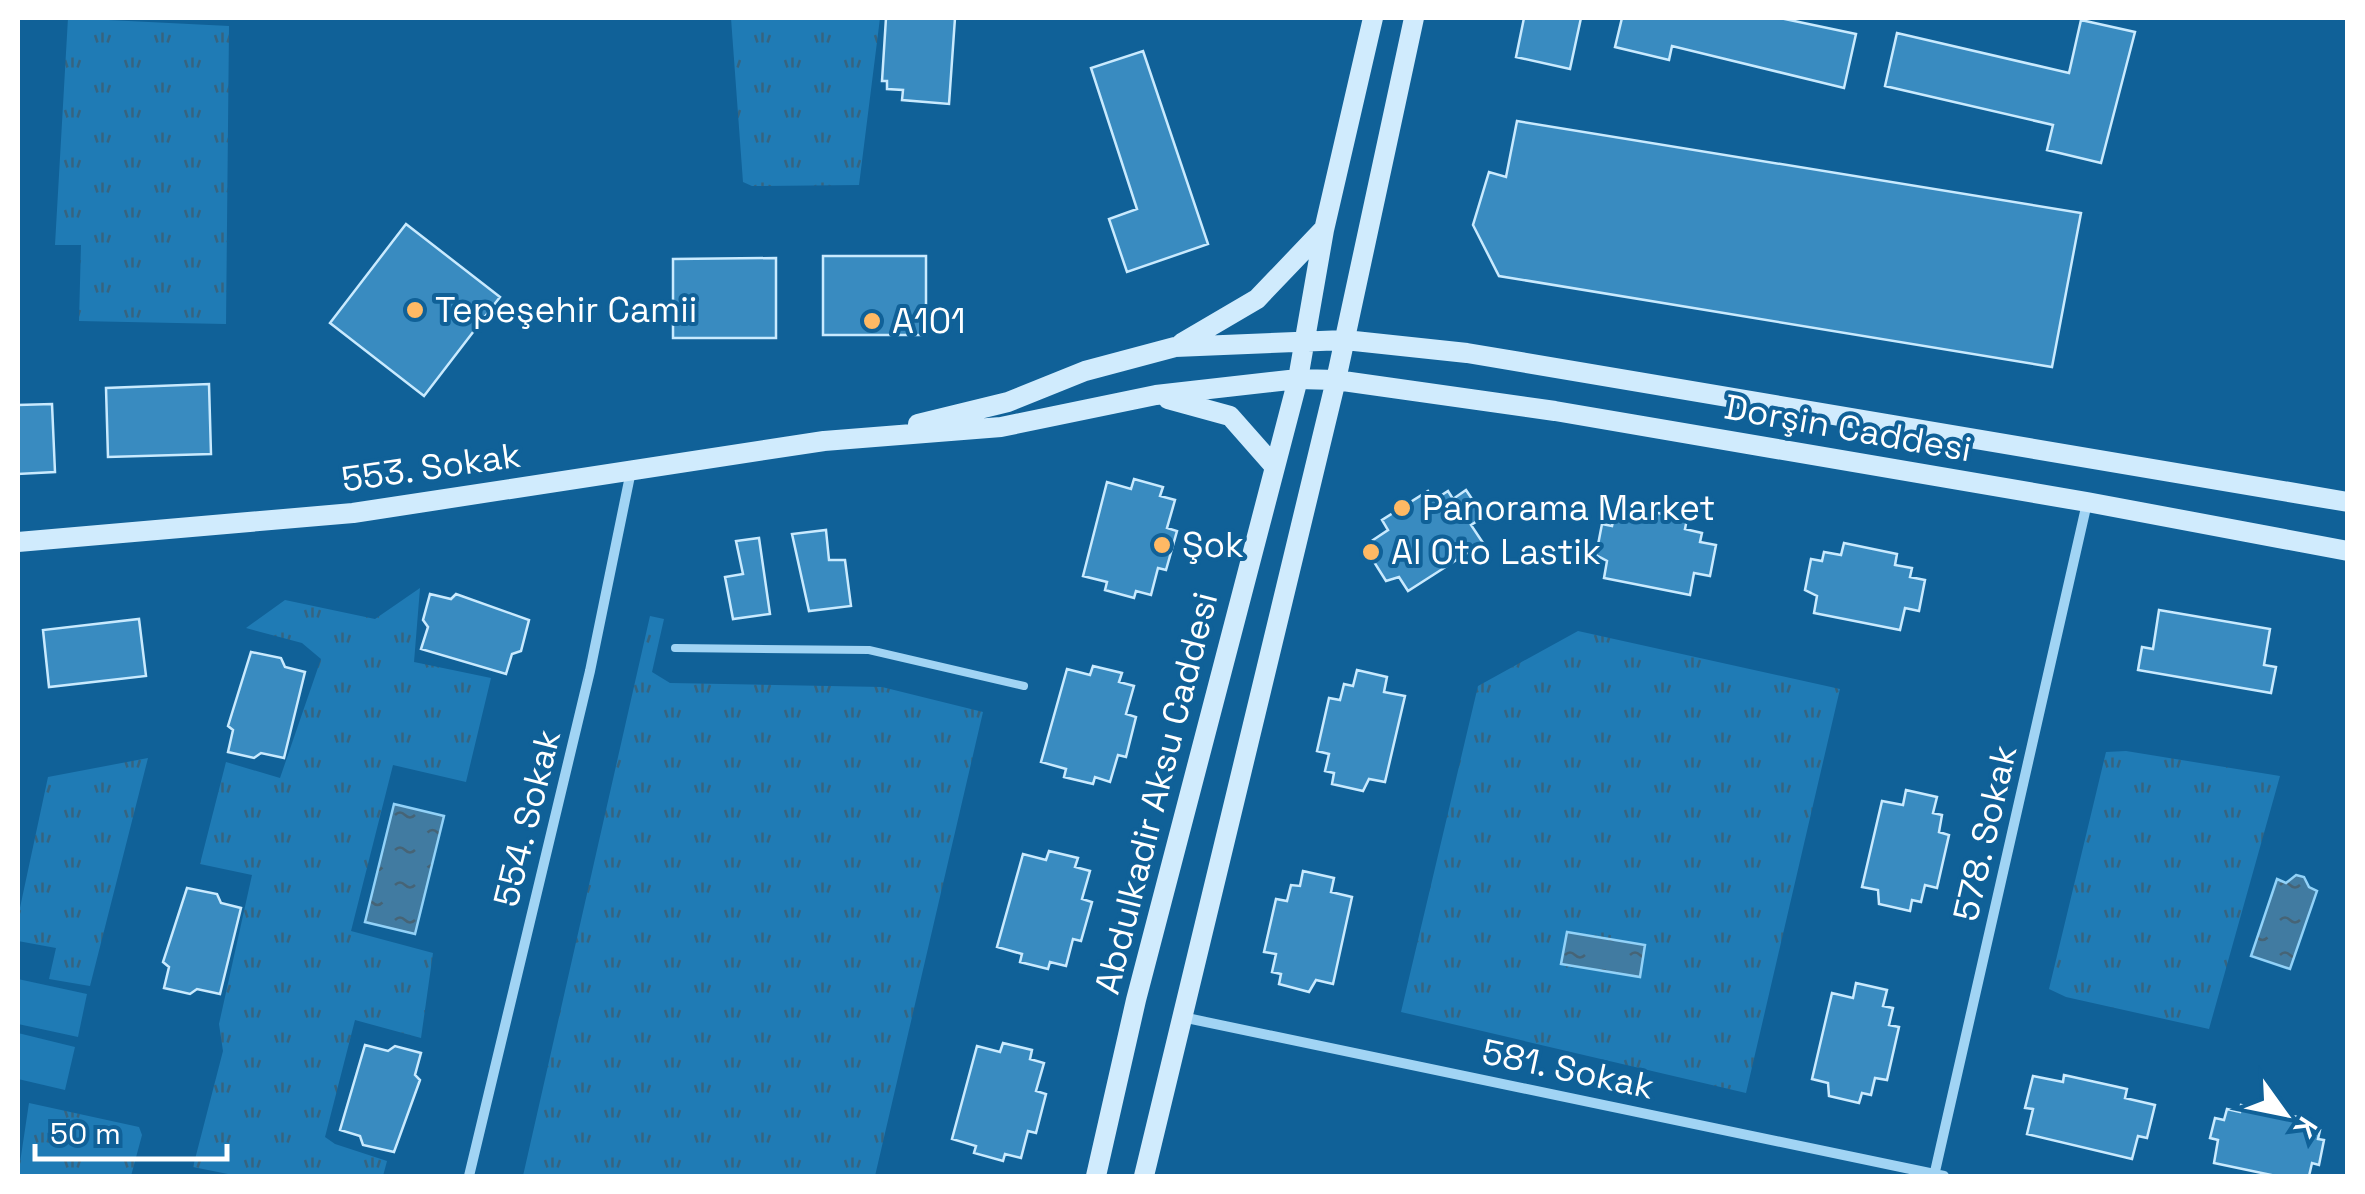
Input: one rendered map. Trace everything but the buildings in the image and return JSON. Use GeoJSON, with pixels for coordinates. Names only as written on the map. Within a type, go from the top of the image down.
{"type":"FeatureCollection","features":[{"type":"Feature","properties":{"kind":"main road","name":"Abdulkadir Aksu Caddesi"},"geometry":{"type":"LineString","coordinates":[[1096,1176],[1141,981],[1298,378],[1324,230],[1373,18]]}},
{"type":"Feature","properties":{"kind":"main road"},"geometry":{"type":"LineString","coordinates":[[1144,1176],[1336,380],[1414,18]]}},
{"type":"Feature","properties":{"kind":"main road"},"geometry":{"type":"LineString","coordinates":[[852,440],[1008,402],[1085,370],[1175,346],[1257,299],[1324,230]]}},
{"type":"Feature","properties":{"kind":"main road","name":"Dorşin Caddesi"},"geometry":{"type":"LineString","coordinates":[[1175,346],[1344,340],[1467,353],[2348,502]]}},
{"type":"Feature","properties":{"kind":"main road","name":"Dorşin Caddesi"},"geometry":{"type":"LineString","coordinates":[[852,440],[1002,427],[1156,395],[1298,378],[1336,380],[1554,411],[2088,502],[2348,552]]}},
{"type":"Feature","properties":{"kind":"main road"},"geometry":{"type":"LineString","coordinates":[[1156,395],[1230,416],[1274,466]]}},
{"type":"Feature","properties":{"kind":"main road","name":"553. Sokak"},"geometry":{"type":"LineString","coordinates":[[18,542],[353,513],[852,440]]}},
{"type":"Feature","properties":{"kind":"street","name":"554. Sokak"},"geometry":{"type":"LineString","coordinates":[[469,1176],[590,671],[631,470]]}},
{"type":"Feature","properties":{"kind":"street","name":"578. Sokak"},"geometry":{"type":"LineString","coordinates":[[1937,1176],[2088,502]]}},
{"type":"Feature","properties":{"kind":"street","name":"581. Sokak"},"geometry":{"type":"LineString","coordinates":[[1181,1016],[1937,1176]]}},
{"type":"Feature","properties":{"kind":"lane"},"geometry":{"type":"LineString","coordinates":[[675,648],[869,650],[1024,686]]}},
{"type":"Feature","properties":{"kind":"green space"},"geometry":{"type":"Polygon","coordinates":[[[68,18],[229,26],[226,324],[79,321],[81,245],[55,245],[68,18]]]}},
{"type":"Feature","properties":{"kind":"green space"},"geometry":{"type":"Polygon","coordinates":[[[731,18],[880,18],[859,185],[752,186],[743,182],[731,18]]]}},
{"type":"Feature","properties":{"kind":"green space"},"geometry":{"type":"Polygon","coordinates":[[[420,588],[414,662],[491,678],[466,782],[393,765],[351,931],[433,953],[421,1038],[355,1020],[325,1137],[387,1161],[383,1176],[238,1176],[193,1167],[223,1051],[219,1024],[252,875],[200,864],[226,762],[280,778],[321,659],[302,643],[246,628],[285,600],[375,619],[420,588]]]}},
{"type":"Feature","properties":{"kind":"green space"},"geometry":{"type":"Polygon","coordinates":[[[650,616],[664,619],[652,672],[670,683],[882,687],[983,712],[875,1176],[523,1176],[650,616]]]}},
{"type":"Feature","properties":{"kind":"green space"},"geometry":{"type":"Polygon","coordinates":[[[1578,631],[1840,689],[1746,1093],[1401,1012],[1478,686],[1578,631]]]}},
{"type":"Feature","properties":{"kind":"green space"},"geometry":{"type":"Polygon","coordinates":[[[2126,751],[2280,776],[2209,1029],[2066,997],[2049,989],[2106,752],[2126,751]]]}},
{"type":"Feature","properties":{"kind":"green space"},"geometry":{"type":"Polygon","coordinates":[[[148,758],[90,986],[49,979],[56,948],[18,941],[18,917],[48,777],[148,758]]]}},
{"type":"Feature","properties":{"kind":"green space"},"geometry":{"type":"Polygon","coordinates":[[[18,979],[87,994],[78,1037],[18,1024],[18,979]]]}},
{"type":"Feature","properties":{"kind":"green space"},"geometry":{"type":"Polygon","coordinates":[[[18,1033],[75,1047],[65,1090],[18,1079],[18,1033]]]}},
{"type":"Feature","properties":{"kind":"green space"},"geometry":{"type":"Polygon","coordinates":[[[29,1103],[139,1127],[142,1135],[131,1176],[18,1176],[29,1103]]]}},
{"type":"Feature","properties":{"kind":"water"},"geometry":{"type":"Polygon","coordinates":[[[394,804],[444,816],[415,934],[365,922],[394,804]]]}},
{"type":"Feature","properties":{"kind":"water"},"geometry":{"type":"Polygon","coordinates":[[[2296,875],[2304,877],[2309,887],[2317,891],[2290,969],[2251,956],[2277,879],[2286,883],[2296,875]]]}},
{"type":"Feature","properties":{"kind":"water"},"geometry":{"type":"Polygon","coordinates":[[[1567,932],[1645,945],[1640,977],[1561,964],[1567,932]]]}},
{"type":"Feature","properties":{"kind":"place","name":"Tepeşehir Camii"},"geometry":{"type":"Point","coordinates":[415,310]}},
{"type":"Feature","properties":{"kind":"place","name":"A101"},"geometry":{"type":"Point","coordinates":[872,321]}},
{"type":"Feature","properties":{"kind":"place","name":"Panorama Market"},"geometry":{"type":"Point","coordinates":[1402,508]}},
{"type":"Feature","properties":{"kind":"place","name":"Şok"},"geometry":{"type":"Point","coordinates":[1162,545]}},
{"type":"Feature","properties":{"kind":"place","name":"Al Oto Lastik"},"geometry":{"type":"Point","coordinates":[1371,552]}}]}
